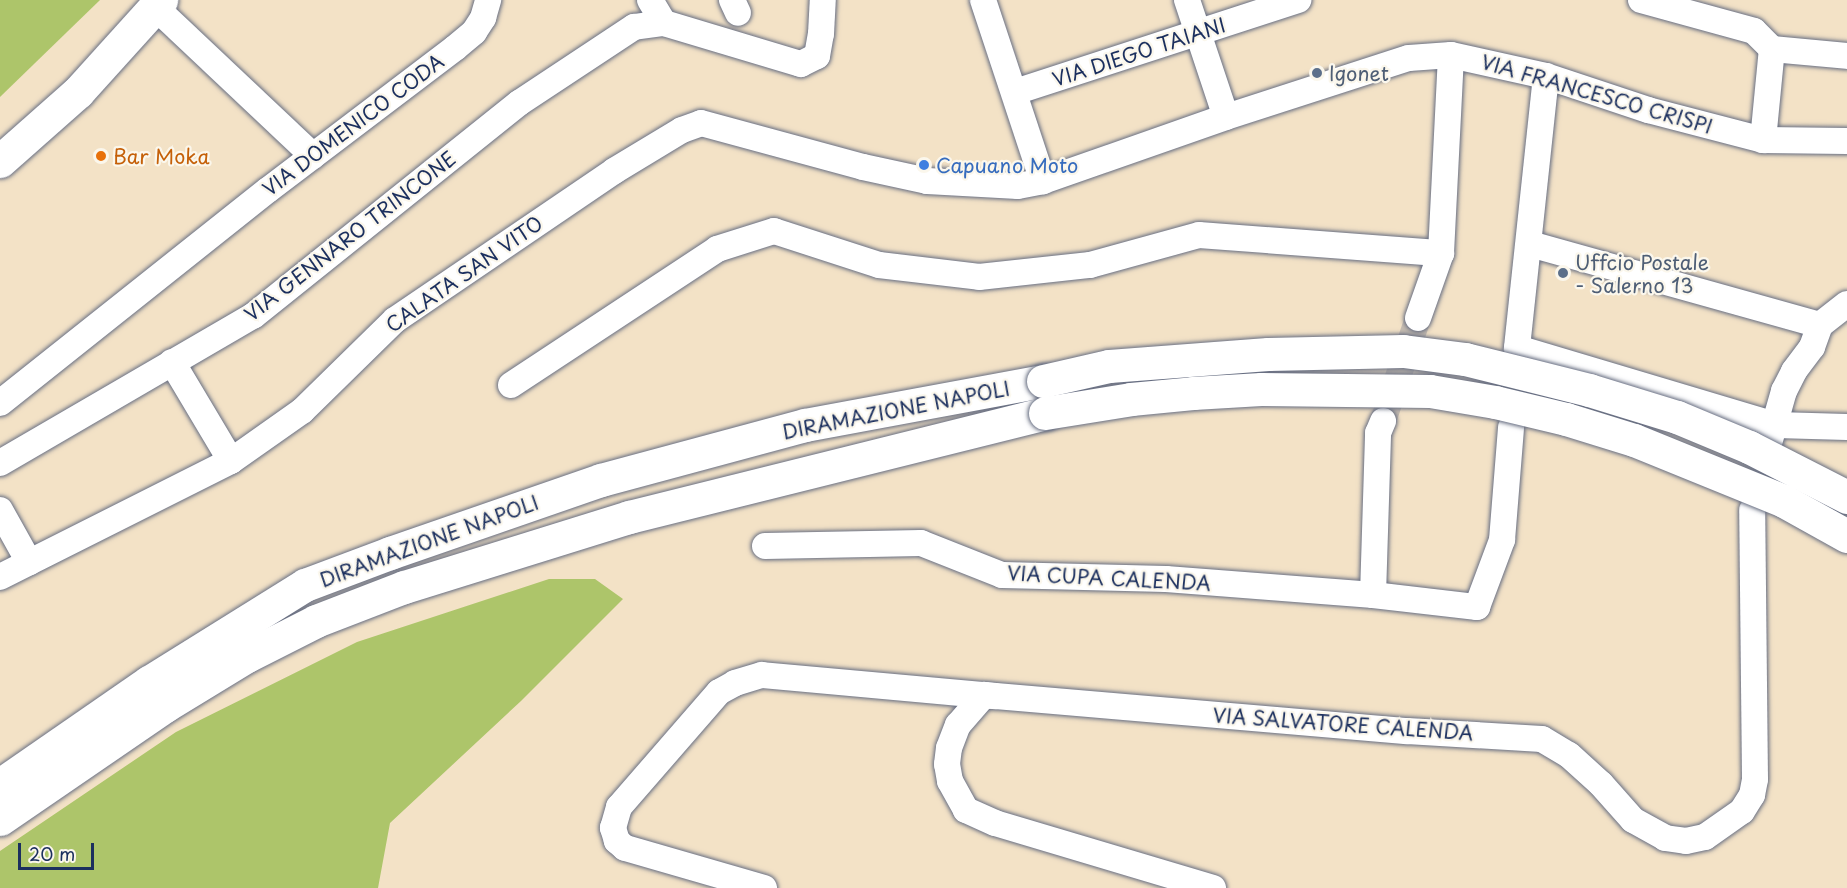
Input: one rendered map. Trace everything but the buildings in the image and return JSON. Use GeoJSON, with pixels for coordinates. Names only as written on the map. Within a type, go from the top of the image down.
{"type":"FeatureCollection","features":[{"type":"Feature","properties":{"kind":"main road"},"geometry":{"type":"LineString","coordinates":[[0,161],[78,92],[158,4]]}},
{"type":"Feature","properties":{"kind":"main road","name":"DIRAMAZIONE NAPOLI"},"geometry":{"type":"LineString","coordinates":[[0,819],[165,706],[247,656],[316,621],[404,587],[640,514],[1044,397],[1109,366],[1268,354],[1403,351],[1465,359],[1579,387],[1677,417],[1749,447],[1847,497]]}},
{"type":"Feature","properties":{"kind":"main road","name":"DIRAMAZIONE NAPOLI"},"geometry":{"type":"LineString","coordinates":[[0,785],[149,682],[227,631],[305,585],[601,480],[805,425],[1044,397],[1131,399],[1261,389],[1430,391],[1506,404],[1634,440],[1784,501],[1847,536]]}},
{"type":"Feature","properties":{"kind":"street","name":"VIA DOMENICO CODA"},"geometry":{"type":"LineString","coordinates":[[0,403],[205,240],[474,32],[483,18],[488,0]]}},
{"type":"Feature","properties":{"kind":"street"},"geometry":{"type":"LineString","coordinates":[[650,0],[664,22],[801,64],[817,56],[822,34],[823,0]]}},
{"type":"Feature","properties":{"kind":"street"},"geometry":{"type":"LineString","coordinates":[[983,0],[1043,181]]}},
{"type":"Feature","properties":{"kind":"street"},"geometry":{"type":"LineString","coordinates":[[1187,0],[1226,117]]}},
{"type":"Feature","properties":{"kind":"street","name":"VIA DIEGO TAIANI"},"geometry":{"type":"LineString","coordinates":[[1015,92],[1298,0]]}},
{"type":"Feature","properties":{"kind":"street"},"geometry":{"type":"LineString","coordinates":[[1641,0],[1754,31],[1772,49],[1847,56]]}},
{"type":"Feature","properties":{"kind":"street"},"geometry":{"type":"LineString","coordinates":[[158,4],[313,156]]}},
{"type":"Feature","properties":{"kind":"street","name":"VIA GENNARO TRINCONE"},"geometry":{"type":"LineString","coordinates":[[0,463],[253,316],[519,103],[634,27],[664,22]]}},
{"type":"Feature","properties":{"kind":"street"},"geometry":{"type":"LineString","coordinates":[[1763,140],[1772,49]]}},
{"type":"Feature","properties":{"kind":"street"},"geometry":{"type":"LineString","coordinates":[[1418,318],[1441,253],[1450,55]]}},
{"type":"Feature","properties":{"kind":"street","name":"VIA FRANCESCO CRISPI"},"geometry":{"type":"LineString","coordinates":[[863,167],[927,181],[965,185],[1018,186],[1043,181],[1226,117],[1409,58],[1450,55],[1546,76],[1648,110],[1763,140],[1847,141]]}},
{"type":"Feature","properties":{"kind":"street"},"geometry":{"type":"LineString","coordinates":[[1546,76],[1530,244],[1517,348],[1772,434],[1847,427]]}},
{"type":"Feature","properties":{"kind":"street","name":"CALATA SAN VITO"},"geometry":{"type":"LineString","coordinates":[[0,577],[231,461],[302,411],[395,320],[595,183],[682,130],[701,123],[863,167]]}},
{"type":"Feature","properties":{"kind":"street"},"geometry":{"type":"LineString","coordinates":[[511,385],[717,249],[774,231],[879,265],[978,277],[1089,265],[1199,235],[1441,253]]}},
{"type":"Feature","properties":{"kind":"street"},"geometry":{"type":"LineString","coordinates":[[1530,244],[1820,325]]}},
{"type":"Feature","properties":{"kind":"street"},"geometry":{"type":"LineString","coordinates":[[1772,434],[1784,391],[1794,371],[1812,347],[1820,325],[1847,304]]}},
{"type":"Feature","properties":{"kind":"street"},"geometry":{"type":"LineString","coordinates":[[172,362],[231,461]]}},
{"type":"Feature","properties":{"kind":"street"},"geometry":{"type":"LineString","coordinates":[[1373,595],[1378,434],[1383,421]]}},
{"type":"Feature","properties":{"kind":"street","name":"VIA CUPA CALENDA"},"geometry":{"type":"LineString","coordinates":[[765,546],[921,543],[1002,575],[1166,579],[1373,595],[1477,608],[1502,540],[1511,427]]}},
{"type":"Feature","properties":{"kind":"street"},"geometry":{"type":"LineString","coordinates":[[0,510],[29,562]]}},
{"type":"Feature","properties":{"kind":"street","name":"VIA SALVATORE CALENDA"},"geometry":{"type":"LineString","coordinates":[[1213,888],[995,823],[966,810],[950,781],[947,764],[949,748],[958,725],[984,695],[1407,731],[1542,739],[1569,755],[1601,784],[1633,820],[1665,838],[1686,841],[1705,837],[1742,811],[1752,795],[1755,780],[1752,510]]}},
{"type":"Feature","properties":{"kind":"street"},"geometry":{"type":"LineString","coordinates":[[764,888],[625,848],[617,841],[614,828],[619,807],[719,692],[735,683],[762,675],[1003,696]]}},
{"type":"Feature","properties":{"kind":"green space"},"geometry":{"type":"Polygon","coordinates":[[[0,0],[100,0],[0,97],[0,0]]]}},
{"type":"Feature","properties":{"kind":"green space"},"geometry":{"type":"Polygon","coordinates":[[[549,579],[595,579],[623,599],[521,701],[390,823],[378,888],[0,888],[0,851],[176,732],[357,642],[549,579]]]}},
{"type":"Feature","properties":{"kind":"tunnel"},"geometry":{"type":"LineString","coordinates":[[1383,421],[1418,318]]}},
{"type":"Feature","properties":{"kind":"place","name":"Igonet"},"geometry":{"type":"Point","coordinates":[1317,73]}},
{"type":"Feature","properties":{"kind":"place","name":"Bar Moka"},"geometry":{"type":"Point","coordinates":[101,156]}},
{"type":"Feature","properties":{"kind":"place","name":"Capuano Moto"},"geometry":{"type":"Point","coordinates":[924,165]}},
{"type":"Feature","properties":{"kind":"place","name":"Uffcio Postale - Salerno 13"},"geometry":{"type":"Point","coordinates":[1563,273]}}]}
